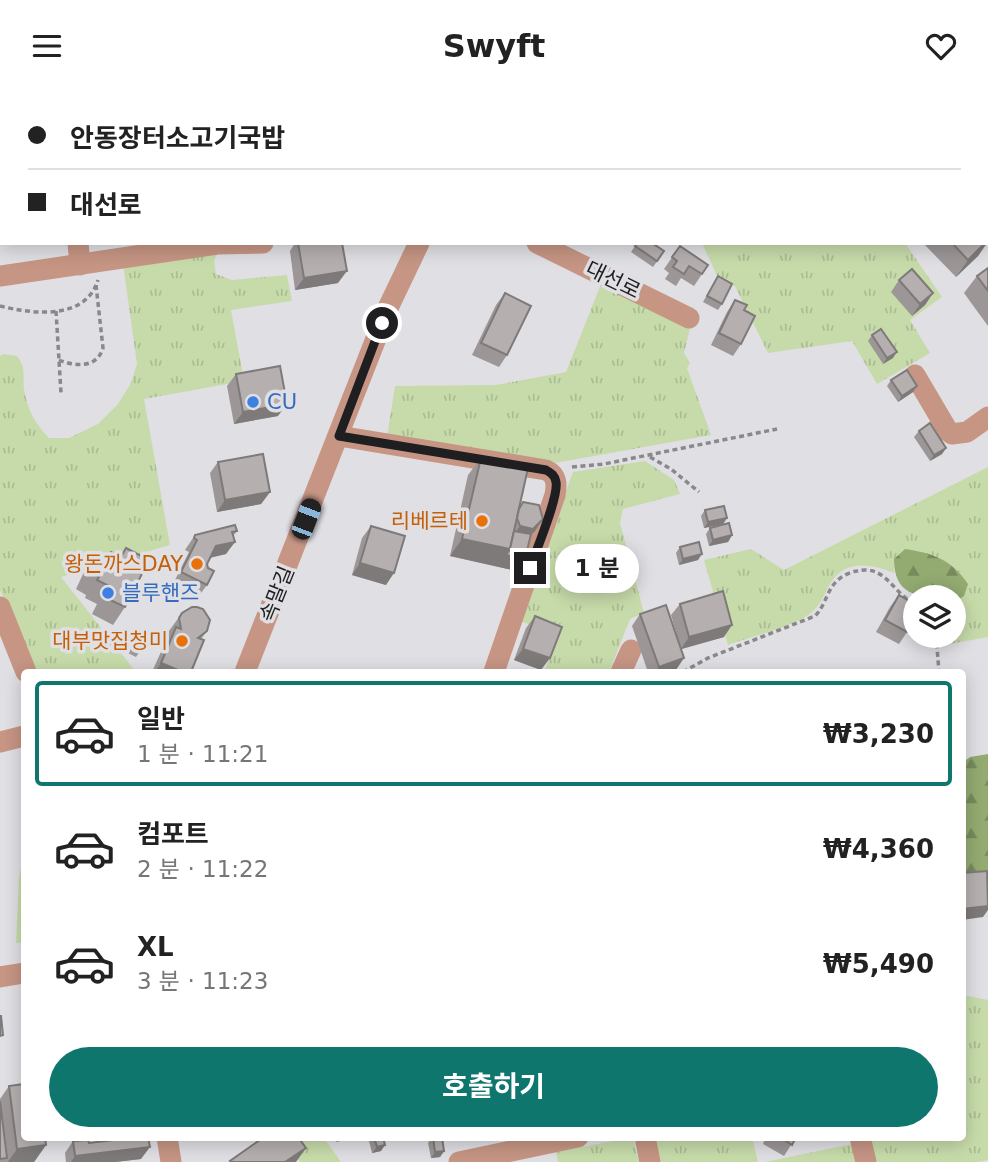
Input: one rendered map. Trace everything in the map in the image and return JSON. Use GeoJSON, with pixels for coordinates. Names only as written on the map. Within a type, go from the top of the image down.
{"type":"FeatureCollection","features":[{"type":"Feature","properties":{"kind":"street"},"geometry":{"type":"LineString","coordinates":[[78,245],[80,265]]}},
{"type":"Feature","properties":{"kind":"street"},"geometry":{"type":"LineString","coordinates":[[0,276],[210,245]]}},
{"type":"Feature","properties":{"kind":"street","name":"속말길"},"geometry":{"type":"LineString","coordinates":[[246,669],[388,308],[418,245]]}},
{"type":"Feature","properties":{"kind":"street","name":"대선로"},"geometry":{"type":"LineString","coordinates":[[541,245],[689,318]]}},
{"type":"Feature","properties":{"kind":"street"},"geometry":{"type":"LineString","coordinates":[[915,375],[952,434],[967,432],[988,417]]}},
{"type":"Feature","properties":{"kind":"street"},"geometry":{"type":"LineString","coordinates":[[339,436],[552,473],[556,479],[555,495],[495,669]]}},
{"type":"Feature","properties":{"kind":"street"},"geometry":{"type":"LineString","coordinates":[[0,607],[25,669]]}},
{"type":"Feature","properties":{"kind":"street"},"geometry":{"type":"LineString","coordinates":[[622,669],[631,650]]}},
{"type":"Feature","properties":{"kind":"street"},"geometry":{"type":"LineString","coordinates":[[0,742],[21,737]]}},
{"type":"Feature","properties":{"kind":"street"},"geometry":{"type":"LineString","coordinates":[[0,967],[21,964]]}},
{"type":"Feature","properties":{"kind":"street"},"geometry":{"type":"LineString","coordinates":[[0,977],[21,974]]}},
{"type":"Feature","properties":{"kind":"street"},"geometry":{"type":"LineString","coordinates":[[0,986],[21,983]]}},
{"type":"Feature","properties":{"kind":"street"},"geometry":{"type":"LineString","coordinates":[[168,1141],[171,1162]]}},
{"type":"Feature","properties":{"kind":"street"},"geometry":{"type":"LineString","coordinates":[[459,1162],[559,1141]]}},
{"type":"Feature","properties":{"kind":"street"},"geometry":{"type":"LineString","coordinates":[[646,1141],[650,1162]]}},
{"type":"Feature","properties":{"kind":"street"},"geometry":{"type":"LineString","coordinates":[[861,1141],[866,1162]]}},
{"type":"Feature","properties":{"kind":"path"},"geometry":{"type":"LineString","coordinates":[[0,306],[30,313],[56,311],[80,305],[90,297],[96,285],[102,261]]}},
{"type":"Feature","properties":{"kind":"path"},"geometry":{"type":"LineString","coordinates":[[59,360],[85,365],[100,357],[103,348],[96,285]]}},
{"type":"Feature","properties":{"kind":"path"},"geometry":{"type":"LineString","coordinates":[[56,311],[61,393]]}},
{"type":"Feature","properties":{"kind":"path"},"geometry":{"type":"LineString","coordinates":[[546,470],[604,464],[777,429]]}},
{"type":"Feature","properties":{"kind":"path"},"geometry":{"type":"LineString","coordinates":[[648,456],[671,469],[699,492]]}},
{"type":"Feature","properties":{"kind":"path"},"geometry":{"type":"LineString","coordinates":[[688,669],[708,658],[815,616],[824,607],[837,580],[850,572],[866,569],[878,572],[889,579],[903,595]]}},
{"type":"Feature","properties":{"kind":"path"},"geometry":{"type":"LineString","coordinates":[[937,648],[939,669]]}},
{"type":"Feature","properties":{"kind":"green space"},"geometry":{"type":"Polygon","coordinates":[[[703,245],[906,245],[942,297],[910,320],[930,353],[877,384],[852,341],[768,353],[735,286],[719,280],[703,245]]]}},
{"type":"Feature","properties":{"kind":"green space"},"geometry":{"type":"Polygon","coordinates":[[[218,252],[214,261],[216,274],[232,280],[287,275],[292,301],[231,310],[244,381],[144,399],[170,545],[61,577],[134,669],[32,669],[0,590],[0,356],[17,356],[20,361],[28,406],[49,438],[69,438],[98,424],[118,404],[131,383],[137,364],[123,264],[218,252]]]}},
{"type":"Feature","properties":{"kind":"green space"},"geometry":{"type":"Polygon","coordinates":[[[601,284],[690,328],[684,353],[690,363],[687,368],[711,435],[549,464],[387,437],[395,386],[496,385],[566,372],[601,284]]]}},
{"type":"Feature","properties":{"kind":"green space"},"geometry":{"type":"Polygon","coordinates":[[[645,461],[674,480],[680,494],[623,509],[620,523],[644,613],[630,619],[610,669],[545,669],[558,634],[519,621],[573,472],[645,461]]]}},
{"type":"Feature","properties":{"kind":"green space"},"geometry":{"type":"Polygon","coordinates":[[[988,467],[988,637],[966,641],[966,585],[943,585],[894,559],[894,573],[866,566],[848,568],[834,579],[819,604],[805,617],[728,645],[704,560],[751,549],[784,570],[988,467]]]}},
{"type":"Feature","properties":{"kind":"green space"},"geometry":{"type":"Polygon","coordinates":[[[905,549],[941,559],[962,576],[968,584],[966,590],[966,585],[903,587],[895,572],[894,559],[905,549]]]}},
{"type":"Feature","properties":{"kind":"green space"},"geometry":{"type":"Polygon","coordinates":[[[988,754],[988,877],[966,880],[966,760],[988,754]]]}},
{"type":"Feature","properties":{"kind":"green space"},"geometry":{"type":"Polygon","coordinates":[[[21,867],[21,942],[16,943],[21,867]]]}},
{"type":"Feature","properties":{"kind":"green space"},"geometry":{"type":"Polygon","coordinates":[[[966,996],[988,1000],[988,1160],[876,1162],[872,1141],[966,1141],[966,996]]]}},
{"type":"Feature","properties":{"kind":"green space"},"geometry":{"type":"Polygon","coordinates":[[[285,1141],[326,1141],[341,1162],[300,1162],[285,1141]]]}},
{"type":"Feature","properties":{"kind":"green space"},"geometry":{"type":"Polygon","coordinates":[[[613,1141],[634,1141],[639,1162],[558,1162],[556,1152],[613,1141]]]}},
{"type":"Feature","properties":{"kind":"green space"},"geometry":{"type":"Polygon","coordinates":[[[655,1141],[753,1141],[758,1162],[660,1162],[655,1141]]]}},
{"type":"Feature","properties":{"kind":"green space"},"geometry":{"type":"Polygon","coordinates":[[[852,1144],[856,1162],[765,1162],[852,1144]]]}},
{"type":"Feature","properties":{"kind":"building"},"geometry":{"type":"Polygon","coordinates":[[[298,245],[342,245],[347,271],[304,278],[298,245]]]}},
{"type":"Feature","properties":{"kind":"building"},"geometry":{"type":"Polygon","coordinates":[[[655,245],[664,251],[657,261],[635,246],[655,245]]]}},
{"type":"Feature","properties":{"kind":"building"},"geometry":{"type":"Polygon","coordinates":[[[954,245],[983,245],[968,260],[954,245]]]}},
{"type":"Feature","properties":{"kind":"building"},"geometry":{"type":"Polygon","coordinates":[[[680,246],[708,265],[702,274],[689,266],[684,274],[673,267],[677,261],[672,257],[680,246]]]}},
{"type":"Feature","properties":{"kind":"building"},"geometry":{"type":"Polygon","coordinates":[[[988,268],[988,291],[977,276],[988,268]]]}},
{"type":"Feature","properties":{"kind":"building"},"geometry":{"type":"Polygon","coordinates":[[[912,269],[933,293],[920,304],[899,280],[912,269]]]}},
{"type":"Feature","properties":{"kind":"building"},"geometry":{"type":"Polygon","coordinates":[[[718,276],[732,284],[722,304],[707,296],[718,276]]]}},
{"type":"Feature","properties":{"kind":"building"},"geometry":{"type":"Polygon","coordinates":[[[505,293],[531,306],[507,355],[481,343],[505,293]]]}},
{"type":"Feature","properties":{"kind":"building"},"geometry":{"type":"Polygon","coordinates":[[[735,300],[747,305],[744,310],[755,316],[741,344],[719,333],[735,300]]]}},
{"type":"Feature","properties":{"kind":"building"},"geometry":{"type":"Polygon","coordinates":[[[881,329],[897,352],[887,358],[872,335],[881,329]]]}},
{"type":"Feature","properties":{"kind":"building"},"geometry":{"type":"Polygon","coordinates":[[[280,366],[287,404],[243,412],[236,374],[280,366]]]}},
{"type":"Feature","properties":{"kind":"building"},"geometry":{"type":"Polygon","coordinates":[[[907,370],[917,386],[902,396],[891,380],[907,370]]]}},
{"type":"Feature","properties":{"kind":"building"},"geometry":{"type":"Polygon","coordinates":[[[930,423],[946,448],[934,455],[919,431],[930,423]]]}},
{"type":"Feature","properties":{"kind":"building"},"geometry":{"type":"Polygon","coordinates":[[[263,454],[270,492],[225,500],[218,462],[263,454]]]}},
{"type":"Feature","properties":{"kind":"building"},"geometry":{"type":"Polygon","coordinates":[[[481,458],[528,468],[510,549],[462,539],[481,458]]]}},
{"type":"Feature","properties":{"kind":"building"},"geometry":{"type":"Polygon","coordinates":[[[523,502],[539,505],[543,519],[533,529],[520,526],[517,518],[523,502]]]}},
{"type":"Feature","properties":{"kind":"building"},"geometry":{"type":"Polygon","coordinates":[[[724,506],[727,518],[708,522],[705,510],[724,506]]]}},
{"type":"Feature","properties":{"kind":"building"},"geometry":{"type":"Polygon","coordinates":[[[729,523],[732,535],[713,540],[710,528],[729,523]]]}},
{"type":"Feature","properties":{"kind":"building"},"geometry":{"type":"Polygon","coordinates":[[[235,525],[237,531],[232,532],[235,542],[216,546],[207,564],[208,568],[214,571],[207,585],[181,572],[197,540],[195,535],[235,525]]]}},
{"type":"Feature","properties":{"kind":"building"},"geometry":{"type":"Polygon","coordinates":[[[371,526],[405,536],[394,573],[360,563],[371,526]]]}},
{"type":"Feature","properties":{"kind":"building"},"geometry":{"type":"Polygon","coordinates":[[[514,531],[531,534],[525,559],[506,555],[514,531]]]}},
{"type":"Feature","properties":{"kind":"building"},"geometry":{"type":"Polygon","coordinates":[[[699,542],[702,554],[683,559],[680,547],[699,542]]]}},
{"type":"Feature","properties":{"kind":"building"},"geometry":{"type":"Polygon","coordinates":[[[126,548],[145,558],[141,565],[146,566],[125,607],[104,597],[109,586],[88,571],[97,554],[108,559],[111,552],[121,557],[126,548]]]}},
{"type":"Feature","properties":{"kind":"building"},"geometry":{"type":"Polygon","coordinates":[[[723,591],[732,625],[689,637],[680,604],[723,591]]]}},
{"type":"Feature","properties":{"kind":"building"},"geometry":{"type":"Polygon","coordinates":[[[899,595],[903,597],[903,630],[885,620],[899,595]]]}},
{"type":"Feature","properties":{"kind":"building"},"geometry":{"type":"Polygon","coordinates":[[[666,605],[684,658],[659,667],[640,614],[666,605]]]}},
{"type":"Feature","properties":{"kind":"building"},"geometry":{"type":"Polygon","coordinates":[[[197,607],[203,609],[210,620],[207,631],[198,638],[204,640],[192,669],[176,669],[161,663],[176,627],[181,629],[179,618],[182,613],[197,607]]]}},
{"type":"Feature","properties":{"kind":"building"},"geometry":{"type":"Polygon","coordinates":[[[535,616],[562,627],[550,658],[523,649],[535,616]]]}},
{"type":"Feature","properties":{"kind":"building"},"geometry":{"type":"Polygon","coordinates":[[[141,633],[148,637],[140,651],[132,647],[141,633]]]}},
{"type":"Feature","properties":{"kind":"building"},"geometry":{"type":"Polygon","coordinates":[[[987,871],[988,906],[966,909],[966,873],[987,871]]]}},
{"type":"Feature","properties":{"kind":"building"},"geometry":{"type":"Polygon","coordinates":[[[0,1016],[3,1035],[0,1036],[0,1016]]]}},
{"type":"Feature","properties":{"kind":"building"},"geometry":{"type":"Polygon","coordinates":[[[21,1084],[21,1141],[46,1141],[46,1145],[17,1149],[9,1086],[21,1084]]]}},
{"type":"Feature","properties":{"kind":"building"},"geometry":{"type":"Polygon","coordinates":[[[0,1101],[7,1158],[0,1159],[0,1101]]]}},
{"type":"Feature","properties":{"kind":"building"},"geometry":{"type":"Polygon","coordinates":[[[73,1141],[149,1141],[150,1147],[75,1156],[73,1141]]]}},
{"type":"Feature","properties":{"kind":"building"},"geometry":{"type":"Polygon","coordinates":[[[258,1141],[301,1141],[306,1148],[285,1162],[230,1161],[258,1141]]]}},
{"type":"Feature","properties":{"kind":"building"},"geometry":{"type":"Polygon","coordinates":[[[375,1141],[384,1141],[385,1145],[377,1147],[375,1141]]]}},
{"type":"Feature","properties":{"kind":"building"},"geometry":{"type":"Polygon","coordinates":[[[434,1141],[443,1141],[444,1151],[435,1152],[434,1141]]]}},
{"type":"Feature","properties":{"kind":"place","name":"CU"},"geometry":{"type":"Point","coordinates":[253,402]}},
{"type":"Feature","properties":{"kind":"place","name":"리베르테"},"geometry":{"type":"Point","coordinates":[482,521]}},
{"type":"Feature","properties":{"kind":"place","name":"왕돈까스DAY"},"geometry":{"type":"Point","coordinates":[197,564]}},
{"type":"Feature","properties":{"kind":"place","name":"블루핸즈"},"geometry":{"type":"Point","coordinates":[108,593]}},
{"type":"Feature","properties":{"kind":"place","name":"대부맛집청미"},"geometry":{"type":"Point","coordinates":[182,641]}},
{"type":"Feature","properties":{"kind":"route"},"geometry":{"type":"LineString","coordinates":[[382,323],[339,436],[552,473],[557,487],[530,568]]}}]}
